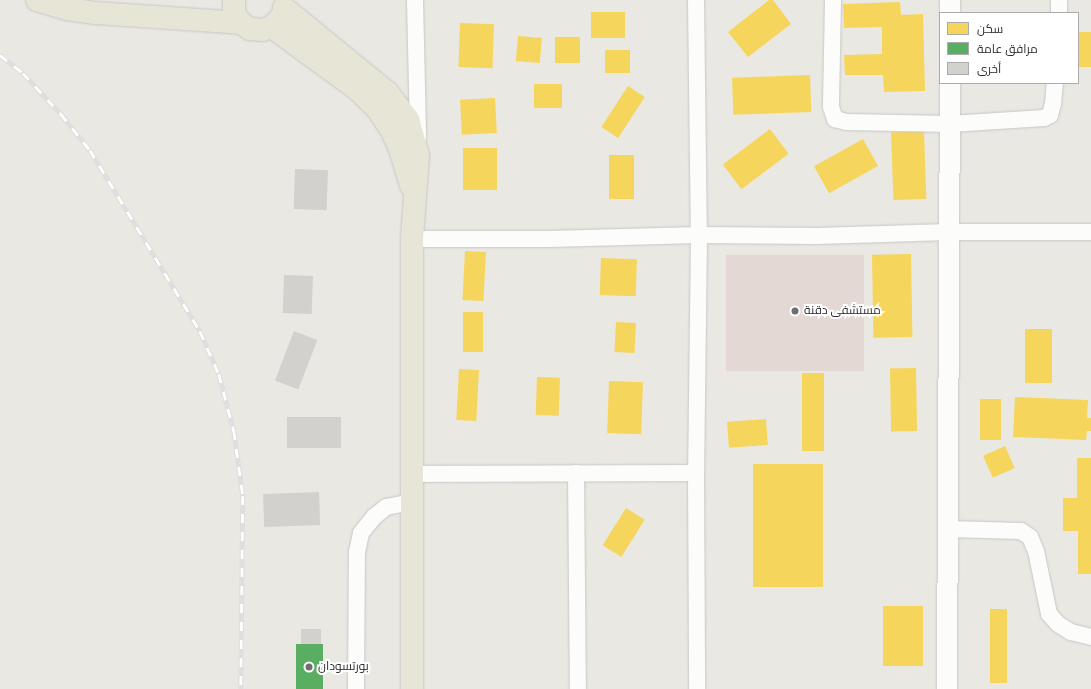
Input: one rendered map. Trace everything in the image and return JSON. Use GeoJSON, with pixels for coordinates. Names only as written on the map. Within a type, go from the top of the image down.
{"type":"FeatureCollection","features":[{"type":"Feature","properties":{"kind":"main road"},"geometry":{"type":"LineString","coordinates":[[37,0],[67,9],[96,13],[241,23]]}},
{"type":"Feature","properties":{"kind":"main road"},"geometry":{"type":"LineString","coordinates":[[234,0],[234,13],[241,23],[250,29],[262,30],[272,26],[280,18],[284,4],[383,100],[408,120],[418,154],[412,239],[412,689]]}},
{"type":"Feature","properties":{"kind":"main road"},"geometry":{"type":"LineString","coordinates":[[272,26],[357,89],[383,100]]}},
{"type":"Feature","properties":{"kind":"main road"},"geometry":{"type":"LineString","coordinates":[[383,100],[392,131],[400,149],[414,197]]}},
{"type":"Feature","properties":{"kind":"street"},"geometry":{"type":"LineString","coordinates":[[415,0],[418,154]]}},
{"type":"Feature","properties":{"kind":"street"},"geometry":{"type":"LineString","coordinates":[[696,0],[699,235],[696,473],[697,689]]}},
{"type":"Feature","properties":{"kind":"street"},"geometry":{"type":"LineString","coordinates":[[833,0],[830,107],[835,119],[846,122],[950,124],[1044,118],[1050,115],[1053,104],[1054,84]]}},
{"type":"Feature","properties":{"kind":"street"},"geometry":{"type":"LineString","coordinates":[[950,0],[950,12]]}},
{"type":"Feature","properties":{"kind":"street"},"geometry":{"type":"LineString","coordinates":[[1058,12],[1059,0]]}},
{"type":"Feature","properties":{"kind":"street"},"geometry":{"type":"LineString","coordinates":[[948,689],[950,84]]}},
{"type":"Feature","properties":{"kind":"street"},"geometry":{"type":"LineString","coordinates":[[412,239],[549,239],[699,235],[817,236],[950,232],[1091,232]]}},
{"type":"Feature","properties":{"kind":"street"},"geometry":{"type":"LineString","coordinates":[[576,473],[578,689]]}},
{"type":"Feature","properties":{"kind":"street"},"geometry":{"type":"LineString","coordinates":[[411,474],[696,473]]}},
{"type":"Feature","properties":{"kind":"street"},"geometry":{"type":"LineString","coordinates":[[356,689],[357,552],[361,533],[375,516],[386,507],[411,502]]}},
{"type":"Feature","properties":{"kind":"street"},"geometry":{"type":"LineString","coordinates":[[948,529],[1021,530],[1030,537],[1036,551],[1049,614],[1058,624],[1071,632],[1091,638]]}},
{"type":"Feature","properties":{"kind":"shaded area","name":"مستشفى دقنة"},"geometry":{"type":"Polygon","coordinates":[[[726,255],[864,255],[864,371],[726,371],[726,255]]]}},
{"type":"Feature","properties":{"kind":"building: سكن"},"geometry":{"type":"Polygon","coordinates":[[[769,0],[773,0],[791,24],[748,57],[728,32],[769,0]]]}},
{"type":"Feature","properties":{"kind":"building: سكن"},"geometry":{"type":"Polygon","coordinates":[[[900,2],[901,15],[923,14],[925,91],[884,92],[883,75],[845,75],[844,55],[882,54],[882,27],[844,28],[843,4],[900,2]]]}},
{"type":"Feature","properties":{"kind":"building: سكن"},"geometry":{"type":"Polygon","coordinates":[[[591,12],[625,12],[625,38],[591,38],[591,12]]]}},
{"type":"Feature","properties":{"kind":"building: سكن"},"geometry":{"type":"Polygon","coordinates":[[[460,23],[494,24],[492,68],[458,67],[460,23]]]}},
{"type":"Feature","properties":{"kind":"building: سكن"},"geometry":{"type":"Polygon","coordinates":[[[1079,32],[1091,32],[1091,67],[1079,67],[1079,32]]]}},
{"type":"Feature","properties":{"kind":"building: سكن"},"geometry":{"type":"Polygon","coordinates":[[[518,36],[542,38],[540,63],[516,61],[518,36]]]}},
{"type":"Feature","properties":{"kind":"building: سكن"},"geometry":{"type":"Polygon","coordinates":[[[555,37],[580,37],[580,63],[555,63],[555,37]]]}},
{"type":"Feature","properties":{"kind":"building: سكن"},"geometry":{"type":"Polygon","coordinates":[[[605,50],[630,50],[630,73],[605,73],[605,50]]]}},
{"type":"Feature","properties":{"kind":"building: سكن"},"geometry":{"type":"Polygon","coordinates":[[[810,75],[811,112],[733,115],[732,78],[810,75]]]}},
{"type":"Feature","properties":{"kind":"building: سكن"},"geometry":{"type":"Polygon","coordinates":[[[534,84],[562,84],[562,108],[534,108],[534,84]]]}},
{"type":"Feature","properties":{"kind":"building: سكن"},"geometry":{"type":"Polygon","coordinates":[[[628,86],[645,97],[618,138],[601,127],[628,86]]]}},
{"type":"Feature","properties":{"kind":"building: سكن"},"geometry":{"type":"Polygon","coordinates":[[[495,98],[497,133],[462,135],[460,100],[495,98]]]}},
{"type":"Feature","properties":{"kind":"building: سكن"},"geometry":{"type":"Polygon","coordinates":[[[770,129],[789,154],[742,189],[723,165],[770,129]]]}},
{"type":"Feature","properties":{"kind":"building: سكن"},"geometry":{"type":"Polygon","coordinates":[[[924,131],[926,199],[893,200],[891,132],[924,131]]]}},
{"type":"Feature","properties":{"kind":"building: سكن"},"geometry":{"type":"Polygon","coordinates":[[[863,139],[878,166],[829,193],[814,166],[863,139]]]}},
{"type":"Feature","properties":{"kind":"building: سكن"},"geometry":{"type":"Polygon","coordinates":[[[463,148],[497,148],[497,190],[463,190],[463,148]]]}},
{"type":"Feature","properties":{"kind":"building: سكن"},"geometry":{"type":"Polygon","coordinates":[[[609,155],[634,155],[634,199],[609,199],[609,155]]]}},
{"type":"Feature","properties":{"kind":"building: سكن"},"geometry":{"type":"Polygon","coordinates":[[[465,251],[486,252],[483,301],[462,300],[465,251]]]}},
{"type":"Feature","properties":{"kind":"building: سكن"},"geometry":{"type":"Polygon","coordinates":[[[911,254],[912,337],[873,338],[872,255],[911,254]]]}},
{"type":"Feature","properties":{"kind":"building: سكن"},"geometry":{"type":"Polygon","coordinates":[[[601,258],[637,259],[636,296],[600,295],[601,258]]]}},
{"type":"Feature","properties":{"kind":"building: سكن"},"geometry":{"type":"Polygon","coordinates":[[[463,312],[483,312],[483,352],[463,352],[463,312]]]}},
{"type":"Feature","properties":{"kind":"building: سكن"},"geometry":{"type":"Polygon","coordinates":[[[616,322],[636,323],[634,353],[614,352],[616,322]]]}},
{"type":"Feature","properties":{"kind":"building: سكن"},"geometry":{"type":"Polygon","coordinates":[[[1025,329],[1052,329],[1052,383],[1025,383],[1025,329]]]}},
{"type":"Feature","properties":{"kind":"building: سكن"},"geometry":{"type":"Polygon","coordinates":[[[890,368],[916,368],[917,431],[891,431],[890,368]]]}},
{"type":"Feature","properties":{"kind":"building: سكن"},"geometry":{"type":"Polygon","coordinates":[[[459,369],[479,370],[476,421],[456,420],[459,369]]]}},
{"type":"Feature","properties":{"kind":"building: سكن"},"geometry":{"type":"Polygon","coordinates":[[[802,373],[824,373],[824,451],[802,451],[802,373]]]}},
{"type":"Feature","properties":{"kind":"building: سكن"},"geometry":{"type":"Polygon","coordinates":[[[537,377],[560,378],[559,416],[536,415],[537,377]]]}},
{"type":"Feature","properties":{"kind":"building: سكن"},"geometry":{"type":"Polygon","coordinates":[[[609,381],[643,382],[641,434],[607,433],[609,381]]]}},
{"type":"Feature","properties":{"kind":"building: سكن"},"geometry":{"type":"Polygon","coordinates":[[[1015,397],[1088,400],[1087,418],[1091,418],[1091,431],[1087,431],[1086,440],[1013,437],[1015,397]]]}},
{"type":"Feature","properties":{"kind":"building: سكن"},"geometry":{"type":"Polygon","coordinates":[[[980,399],[1001,399],[1001,440],[980,440],[980,399]]]}},
{"type":"Feature","properties":{"kind":"building: سكن"},"geometry":{"type":"Polygon","coordinates":[[[766,419],[768,445],[729,448],[727,422],[766,419]]]}},
{"type":"Feature","properties":{"kind":"building: سكن"},"geometry":{"type":"Polygon","coordinates":[[[1005,446],[1015,468],[993,478],[983,456],[1005,446]]]}},
{"type":"Feature","properties":{"kind":"building: سكن"},"geometry":{"type":"Polygon","coordinates":[[[1077,458],[1091,458],[1091,574],[1078,574],[1078,531],[1063,531],[1063,498],[1077,498],[1077,458]]]}},
{"type":"Feature","properties":{"kind":"building: سكن"},"geometry":{"type":"Polygon","coordinates":[[[753,464],[823,464],[823,587],[753,587],[753,464]]]}},
{"type":"Feature","properties":{"kind":"building: سكن"},"geometry":{"type":"Polygon","coordinates":[[[626,508],[645,520],[621,557],[603,545],[626,508]]]}},
{"type":"Feature","properties":{"kind":"building: سكن"},"geometry":{"type":"Polygon","coordinates":[[[883,606],[923,606],[923,666],[883,666],[883,606]]]}},
{"type":"Feature","properties":{"kind":"building: سكن"},"geometry":{"type":"Polygon","coordinates":[[[990,609],[1007,609],[1007,683],[990,683],[990,609]]]}},
{"type":"Feature","properties":{"kind":"building: مرافق عامة","name":"بورتسودان"},"geometry":{"type":"Polygon","coordinates":[[[296,644],[323,644],[323,689],[296,689],[296,644]]]}},
{"type":"Feature","properties":{"kind":"building: أخرى"},"geometry":{"type":"Polygon","coordinates":[[[295,169],[328,170],[327,210],[294,209],[295,169]]]}},
{"type":"Feature","properties":{"kind":"building: أخرى"},"geometry":{"type":"Polygon","coordinates":[[[284,275],[313,276],[312,314],[283,313],[284,275]]]}},
{"type":"Feature","properties":{"kind":"building: أخرى"},"geometry":{"type":"Polygon","coordinates":[[[294,331],[317,340],[298,389],[275,380],[294,331]]]}},
{"type":"Feature","properties":{"kind":"building: أخرى"},"geometry":{"type":"Polygon","coordinates":[[[287,417],[341,417],[341,448],[287,448],[287,417]]]}},
{"type":"Feature","properties":{"kind":"building: أخرى"},"geometry":{"type":"Polygon","coordinates":[[[319,492],[320,525],[264,527],[263,494],[319,492]]]}},
{"type":"Feature","properties":{"kind":"building: أخرى"},"geometry":{"type":"Polygon","coordinates":[[[301,629],[321,629],[321,644],[301,644],[301,629]]]}},
{"type":"Feature","properties":{"kind":"railway"},"geometry":{"type":"LineString","coordinates":[[0,55],[23,73],[61,114],[90,150],[200,331],[219,374],[234,431],[243,496],[241,689]]}},
{"type":"Feature","properties":{"kind":"place","name":"مستشفى دقنة"},"geometry":{"type":"Point","coordinates":[795,311]}},
{"type":"Feature","properties":{"kind":"place","name":"بورتسودان"},"geometry":{"type":"Point","coordinates":[309,667]}}]}
